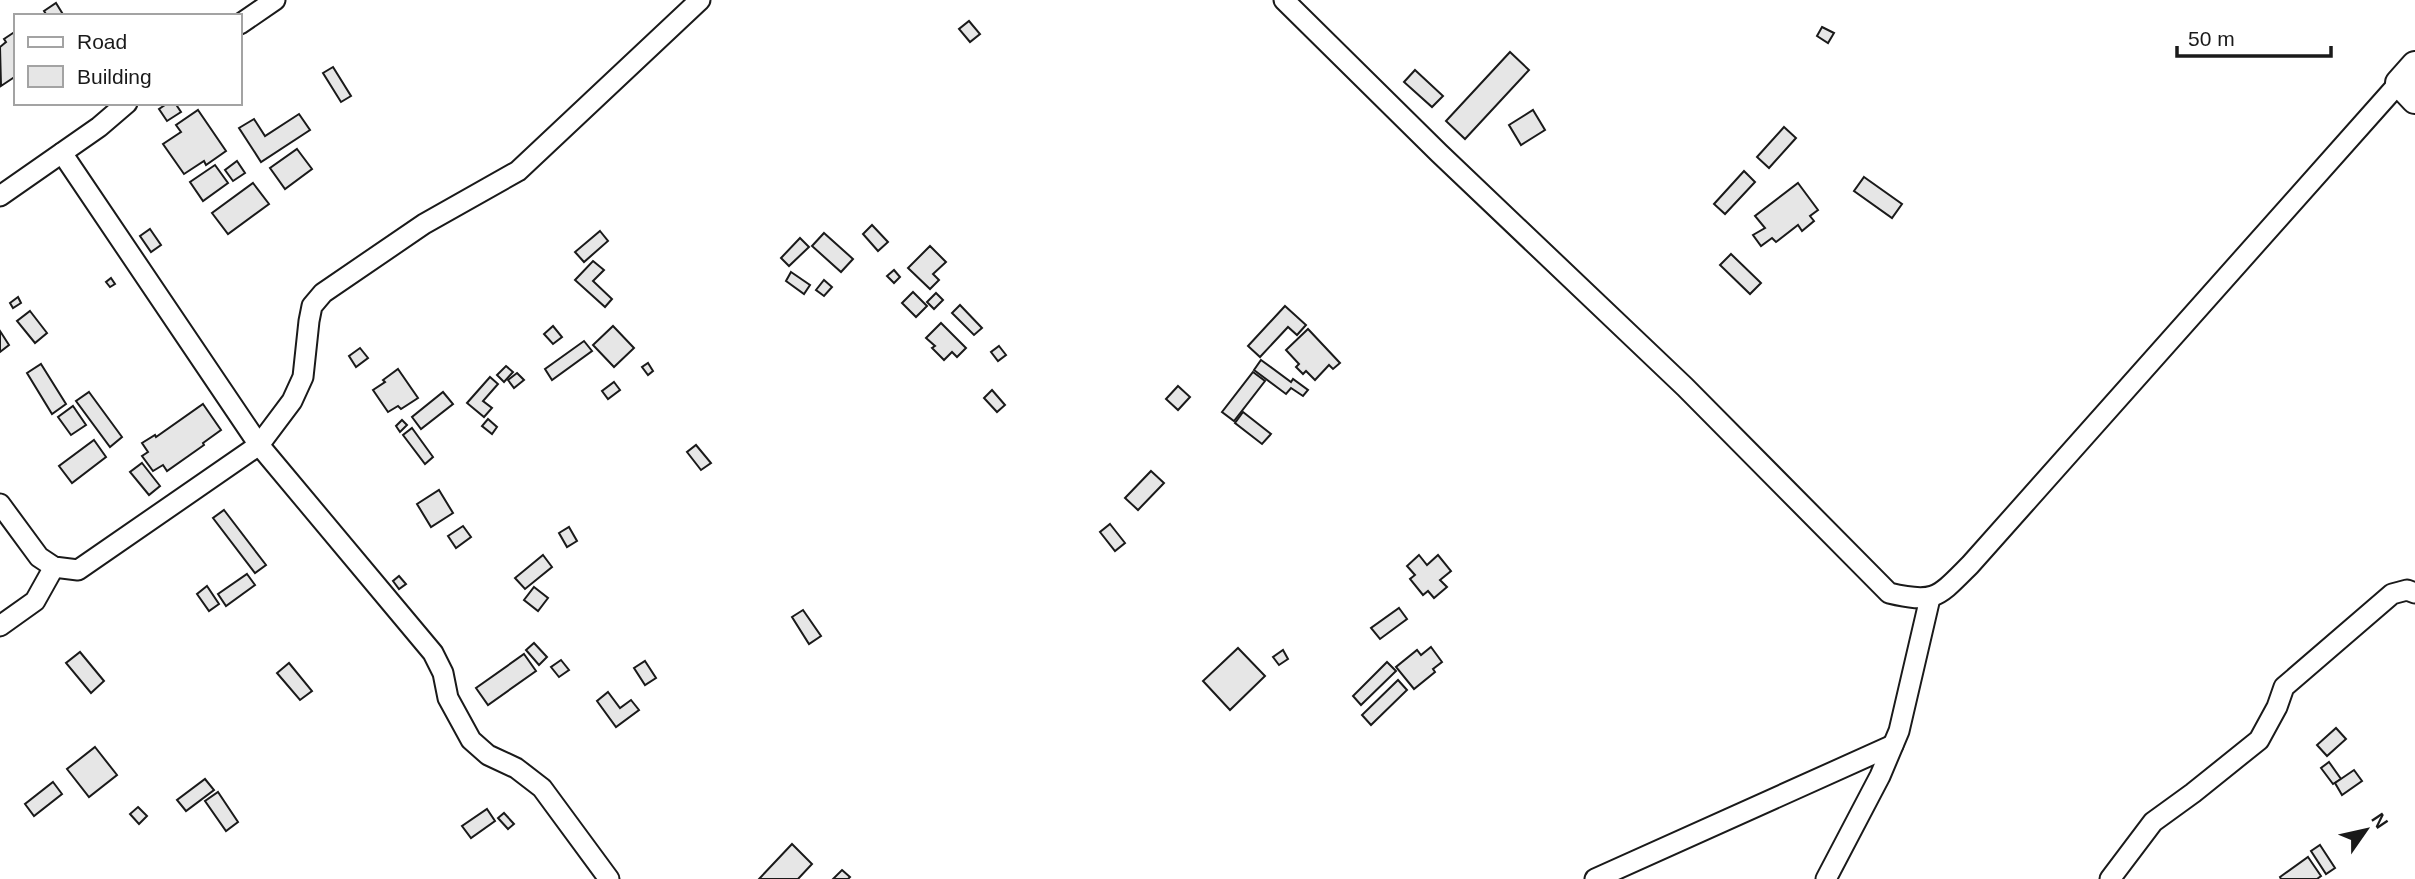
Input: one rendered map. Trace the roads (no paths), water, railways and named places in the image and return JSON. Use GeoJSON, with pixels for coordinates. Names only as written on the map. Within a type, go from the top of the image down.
{"type":"FeatureCollection","features":[{"type":"Feature","properties":{"kind":"street"},"geometry":{"type":"LineString","coordinates":[[242,23],[275,0]]}},
{"type":"Feature","properties":{"kind":"street"},"geometry":{"type":"LineString","coordinates":[[0,504],[39,557],[54,567],[78,570],[259,445],[292,401],[303,377],[312,306],[323,293],[424,224],[517,171],[700,0]]}},
{"type":"Feature","properties":{"kind":"street"},"geometry":{"type":"LineString","coordinates":[[1284,0],[1439,153],[1685,387],[1889,593],[1911,598],[1930,598],[1949,586],[1970,565],[2410,83]]}},
{"type":"Feature","properties":{"kind":"street"},"geometry":{"type":"LineString","coordinates":[[0,196],[99,127],[125,105]]}},
{"type":"Feature","properties":{"kind":"street"},"geometry":{"type":"LineString","coordinates":[[62,153],[259,445],[433,653],[443,673],[448,698],[471,740],[488,755],[516,768],[542,788],[609,879]]}},
{"type":"Feature","properties":{"kind":"street"},"geometry":{"type":"LineString","coordinates":[[0,626],[35,601],[54,567]]}},
{"type":"Feature","properties":{"kind":"street"},"geometry":{"type":"LineString","coordinates":[[2110,879],[2153,822],[2259,740],[2277,707],[2284,687],[2392,594],[2407,590],[2415,593]]}},
{"type":"Feature","properties":{"kind":"street"},"geometry":{"type":"LineString","coordinates":[[1826,879],[1881,776],[1894,745],[1930,598]]}},
{"type":"Feature","properties":{"kind":"street"},"geometry":{"type":"LineString","coordinates":[[1595,879],[1894,745]]}}]}
